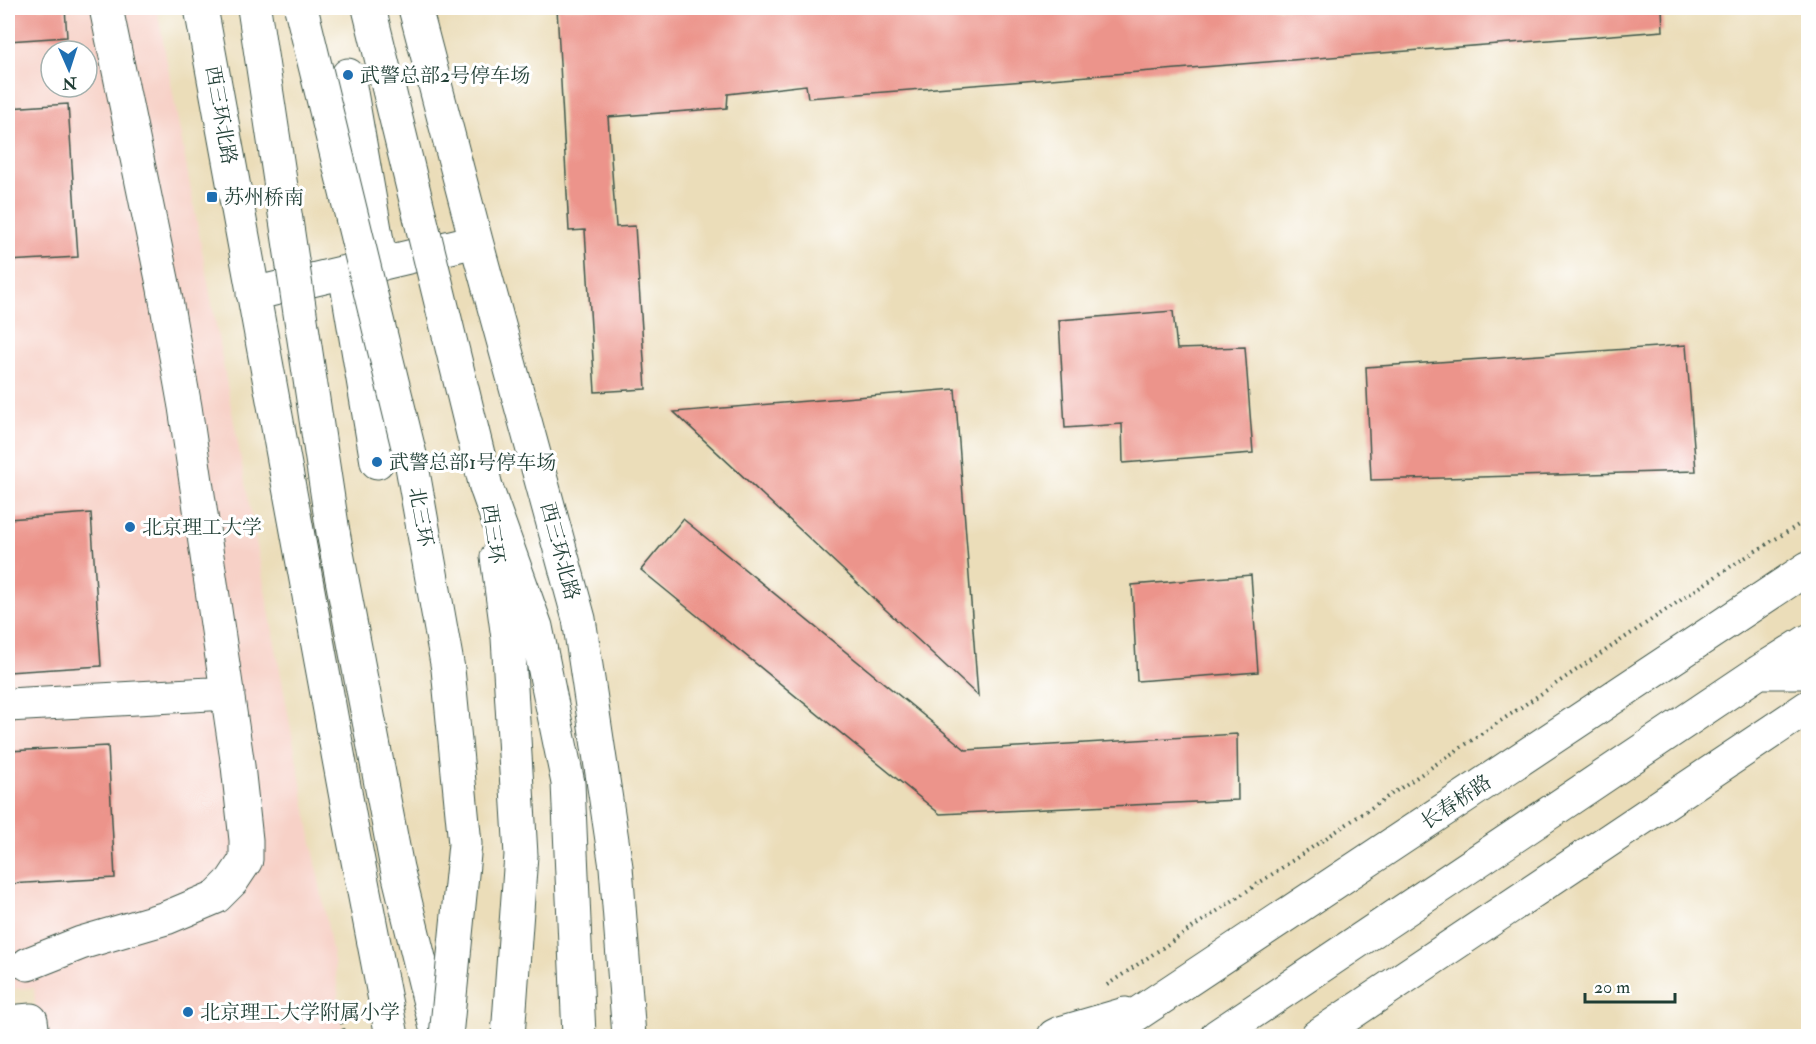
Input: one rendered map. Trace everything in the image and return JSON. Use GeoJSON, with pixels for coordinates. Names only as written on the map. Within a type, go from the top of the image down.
{"type":"FeatureCollection","features":[{"type":"Feature","properties":{"kind":"main road"},"geometry":{"type":"LineString","coordinates":[[28,964],[81,943],[166,918],[216,897],[242,869],[246,860],[246,840],[228,693],[184,407],[164,289],[106,8]]}},
{"type":"Feature","properties":{"kind":"main road","name":"西三环北路"},"geometry":{"type":"LineString","coordinates":[[201,8],[392,1036]]}},
{"type":"Feature","properties":{"kind":"main road"},"geometry":{"type":"LineString","coordinates":[[254,8],[333,531],[398,868],[438,1036]]}},
{"type":"Feature","properties":{"kind":"main road","name":"北三环"},"geometry":{"type":"LineString","coordinates":[[301,8],[410,455],[448,669],[465,844],[446,1036]]}},
{"type":"Feature","properties":{"kind":"main road","name":"西三环"},"geometry":{"type":"LineString","coordinates":[[369,8],[486,487],[508,638],[521,855],[508,1036]]}},
{"type":"Feature","properties":{"kind":"main road","name":"西三环北路"},"geometry":{"type":"LineString","coordinates":[[416,8],[476,241],[579,619],[616,867],[629,1036]]}},
{"type":"Feature","properties":{"kind":"main road"},"geometry":{"type":"LineString","coordinates":[[348,75],[381,264]]}},
{"type":"Feature","properties":{"kind":"main road"},"geometry":{"type":"LineString","coordinates":[[253,294],[476,241]]}},
{"type":"Feature","properties":{"kind":"main road"},"geometry":{"type":"LineString","coordinates":[[345,273],[377,462]]}},
{"type":"Feature","properties":{"kind":"main road"},"geometry":{"type":"LineString","coordinates":[[486,487],[536,627],[568,783],[579,1036]]}},
{"type":"Feature","properties":{"kind":"main road","name":"长春桥路"},"geometry":{"type":"LineString","coordinates":[[1104,1036],[1809,568]]}},
{"type":"Feature","properties":{"kind":"main road"},"geometry":{"type":"LineString","coordinates":[[1217,1036],[1759,672],[1809,641]]}},
{"type":"Feature","properties":{"kind":"main road"},"geometry":{"type":"LineString","coordinates":[[1759,672],[1809,672]]}},
{"type":"Feature","properties":{"kind":"main road"},"geometry":{"type":"LineString","coordinates":[[8,705],[228,693]]}},
{"type":"Feature","properties":{"kind":"main road"},"geometry":{"type":"LineString","coordinates":[[1317,1036],[1809,707]]}},
{"type":"Feature","properties":{"kind":"main road"},"geometry":{"type":"LineString","coordinates":[[1054,1036],[1147,1008]]}},
{"type":"Feature","properties":{"kind":"main road"},"geometry":{"type":"LineString","coordinates":[[8,1022],[32,1020],[33,1036]]}},
{"type":"Feature","properties":{"kind":"path"},"geometry":{"type":"LineString","coordinates":[[1099,990],[1733,565],[1809,519]]}},
{"type":"Feature","properties":{"kind":"path"},"geometry":{"type":"LineString","coordinates":[[339,1011],[345,1036]]}},
{"type":"Feature","properties":{"kind":"shaded area","name":"北京理工大学"},"geometry":{"type":"Polygon","coordinates":[[[8,8],[157,8],[335,966],[343,1036],[37,1036],[34,988],[8,989],[8,8]]]}},
{"type":"Feature","properties":{"kind":"building"},"geometry":{"type":"Polygon","coordinates":[[[8,8],[65,8],[67,37],[8,41],[8,8]]]}},
{"type":"Feature","properties":{"kind":"building"},"geometry":{"type":"Polygon","coordinates":[[[557,8],[1662,8],[1663,31],[808,98],[806,85],[728,94],[727,108],[608,117],[616,227],[635,226],[646,389],[595,392],[585,230],[569,231],[557,8]]]}},
{"type":"Feature","properties":{"kind":"building"},"geometry":{"type":"Polygon","coordinates":[[[68,104],[78,257],[8,261],[8,108],[68,104]]]}},
{"type":"Feature","properties":{"kind":"building"},"geometry":{"type":"Polygon","coordinates":[[[1173,311],[1177,349],[1245,347],[1253,453],[1123,463],[1122,424],[1065,428],[1059,320],[1173,311]]]}},
{"type":"Feature","properties":{"kind":"building"},"geometry":{"type":"Polygon","coordinates":[[[1686,345],[1696,471],[1371,480],[1366,367],[1686,345]]]}},
{"type":"Feature","properties":{"kind":"building"},"geometry":{"type":"Polygon","coordinates":[[[955,389],[978,696],[674,412],[955,389]]]}},
{"type":"Feature","properties":{"kind":"building"},"geometry":{"type":"Polygon","coordinates":[[[91,513],[101,666],[8,672],[8,519],[91,513]]]}},
{"type":"Feature","properties":{"kind":"building"},"geometry":{"type":"Polygon","coordinates":[[[683,519],[966,750],[1237,734],[1238,800],[940,814],[641,570],[683,519]]]}},
{"type":"Feature","properties":{"kind":"building"},"geometry":{"type":"Polygon","coordinates":[[[1251,575],[1258,672],[1137,681],[1132,585],[1251,575]]]}},
{"type":"Feature","properties":{"kind":"building"},"geometry":{"type":"Polygon","coordinates":[[[108,746],[115,878],[8,884],[8,751],[108,746]]]}},
{"type":"Feature","properties":{"kind":"place","name":"武警总部2号停车场"},"geometry":{"type":"Point","coordinates":[348,75]}},
{"type":"Feature","properties":{"kind":"place","name":"苏州桥南"},"geometry":{"type":"Point","coordinates":[212,197]}},
{"type":"Feature","properties":{"kind":"place","name":"武警总部1号停车场"},"geometry":{"type":"Point","coordinates":[377,462]}},
{"type":"Feature","properties":{"kind":"place","name":"北京理工大学"},"geometry":{"type":"Point","coordinates":[130,527]}},
{"type":"Feature","properties":{"kind":"place","name":"北京理工大学附属小学"},"geometry":{"type":"Point","coordinates":[188,1012]}}]}
